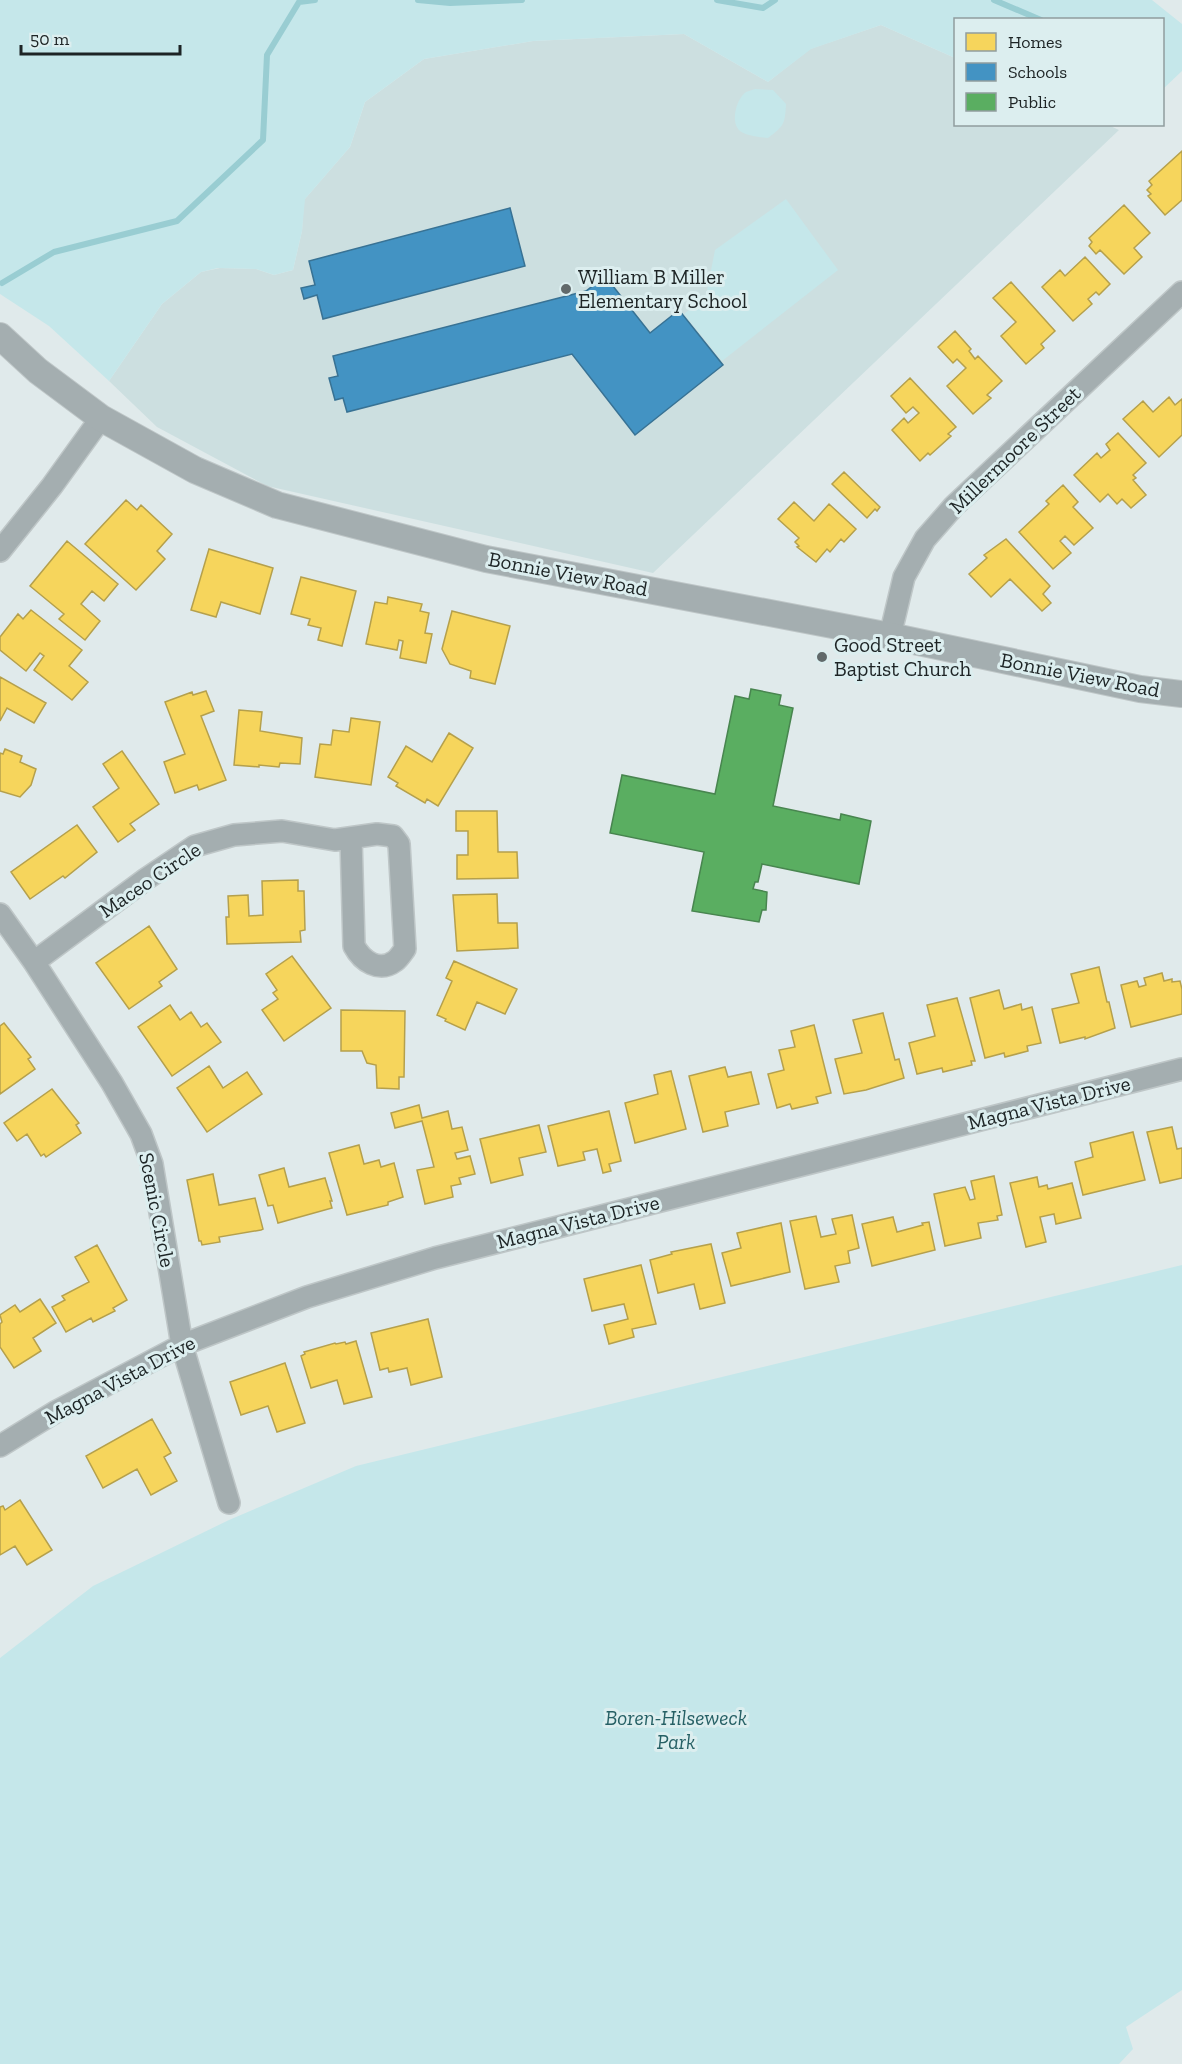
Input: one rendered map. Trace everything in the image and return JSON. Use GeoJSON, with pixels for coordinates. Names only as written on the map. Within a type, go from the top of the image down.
{"type":"FeatureCollection","features":[{"type":"Feature","properties":{"kind":"street","name":"Millermoore Street"},"geometry":{"type":"LineString","coordinates":[[890,636],[904,577],[925,539],[954,506],[1182,292]]}},
{"type":"Feature","properties":{"kind":"street","name":"Bonnie View Road"},"geometry":{"type":"LineString","coordinates":[[0,336],[38,371],[101,418],[195,470],[277,505],[486,559],[890,636],[1140,689],[1182,694]]}},
{"type":"Feature","properties":{"kind":"street"},"geometry":{"type":"LineString","coordinates":[[0,551],[52,486],[101,418]]}},
{"type":"Feature","properties":{"kind":"street","name":"Maceo Circle"},"geometry":{"type":"LineString","coordinates":[[34,962],[146,879],[195,846],[234,835],[282,831],[335,840],[377,834],[393,836],[399,844],[405,949],[396,961],[385,965],[371,964],[360,958],[354,946],[351,838]]}},
{"type":"Feature","properties":{"kind":"street","name":"Scenic Circle"},"geometry":{"type":"LineString","coordinates":[[0,914],[34,962],[112,1083],[141,1134],[152,1164],[182,1345],[229,1503]]}},
{"type":"Feature","properties":{"kind":"street","name":"Magna Vista Drive"},"geometry":{"type":"LineString","coordinates":[[0,1446],[57,1411],[182,1345],[307,1296],[435,1258],[1182,1070]]}},
{"type":"Feature","properties":{"kind":"shaded area","name":"William B Miller Elementary School"},"geometry":{"type":"Polygon","coordinates":[[[881,25],[954,58],[954,126],[1110,126],[1119,130],[653,573],[267,486],[157,427],[109,381],[162,304],[201,272],[220,268],[256,269],[274,275],[293,270],[302,231],[304,200],[350,147],[365,102],[424,59],[533,41],[684,34],[768,82],[810,49],[881,25]]]}},
{"type":"Feature","properties":{"kind":"green space"},"geometry":{"type":"Polygon","coordinates":[[[0,0],[1152,0],[1182,24],[1182,71],[1164,88],[1164,18],[954,18],[954,58],[881,25],[811,49],[768,82],[684,34],[533,41],[424,59],[365,102],[350,147],[305,199],[302,231],[293,270],[274,275],[256,269],[218,268],[201,272],[162,304],[109,381],[49,326],[0,294],[0,0]]]}},
{"type":"Feature","properties":{"kind":"green space"},"geometry":{"type":"Polygon","coordinates":[[[755,89],[773,90],[786,104],[783,124],[768,138],[743,133],[735,123],[739,100],[746,92],[755,89]]]}},
{"type":"Feature","properties":{"kind":"green space"},"geometry":{"type":"Polygon","coordinates":[[[786,199],[838,270],[722,361],[684,314],[706,296],[715,250],[786,199]]]}},
{"type":"Feature","properties":{"kind":"green space","name":"Boren-Hilseweck Park"},"geometry":{"type":"Polygon","coordinates":[[[1182,1265],[1182,1990],[1126,2027],[1133,2049],[1119,2064],[0,2064],[0,1658],[93,1586],[229,1520],[356,1466],[1182,1265]]]}},
{"type":"Feature","properties":{"kind":"building: Homes"},"geometry":{"type":"Polygon","coordinates":[[[1182,151],[1182,200],[1165,215],[1148,196],[1151,194],[1147,190],[1152,185],[1149,181],[1182,151]]]}},
{"type":"Feature","properties":{"kind":"building: Homes"},"geometry":{"type":"Polygon","coordinates":[[[1124,205],[1150,233],[1134,248],[1142,257],[1124,274],[1100,250],[1096,254],[1089,246],[1092,242],[1089,238],[1124,205]]]}},
{"type":"Feature","properties":{"kind":"building: Homes"},"geometry":{"type":"Polygon","coordinates":[[[1085,257],[1110,284],[1099,295],[1096,292],[1088,299],[1092,304],[1073,321],[1042,287],[1060,270],[1065,276],[1085,257]]]}},
{"type":"Feature","properties":{"kind":"building: Homes"},"geometry":{"type":"Polygon","coordinates":[[[1011,282],[1055,331],[1041,344],[1044,348],[1026,364],[1001,336],[1016,322],[993,298],[1011,282]]]}},
{"type":"Feature","properties":{"kind":"building: Homes"},"geometry":{"type":"Polygon","coordinates":[[[955,331],[971,349],[969,351],[975,359],[978,356],[1002,381],[987,395],[991,398],[973,414],[947,386],[966,368],[957,359],[953,363],[938,347],[955,331]]]}},
{"type":"Feature","properties":{"kind":"building: Homes"},"geometry":{"type":"Polygon","coordinates":[[[910,378],[956,427],[948,434],[951,436],[920,461],[892,430],[904,418],[908,423],[919,413],[913,407],[906,413],[891,396],[910,378]]]}},
{"type":"Feature","properties":{"kind":"building: Homes"},"geometry":{"type":"Polygon","coordinates":[[[1169,397],[1175,405],[1182,399],[1182,435],[1159,457],[1123,419],[1143,401],[1153,412],[1169,397]]]}},
{"type":"Feature","properties":{"kind":"building: Homes"},"geometry":{"type":"Polygon","coordinates":[[[1118,433],[1146,463],[1133,475],[1136,478],[1133,480],[1146,495],[1131,508],[1122,499],[1117,504],[1108,494],[1100,502],[1074,475],[1097,453],[1101,458],[1110,450],[1106,444],[1118,433]]]}},
{"type":"Feature","properties":{"kind":"building: Homes"},"geometry":{"type":"Polygon","coordinates":[[[844,472],[880,507],[867,518],[832,484],[844,472]]]}},
{"type":"Feature","properties":{"kind":"building: Homes"},"geometry":{"type":"Polygon","coordinates":[[[1063,485],[1078,502],[1073,507],[1093,528],[1074,545],[1065,536],[1060,541],[1071,553],[1053,569],[1019,532],[1049,504],[1046,501],[1063,485]]]}},
{"type":"Feature","properties":{"kind":"building: Homes"},"geometry":{"type":"Polygon","coordinates":[[[126,500],[137,510],[141,505],[172,534],[157,551],[165,559],[136,590],[85,544],[126,500]]]}},
{"type":"Feature","properties":{"kind":"building: Homes"},"geometry":{"type":"Polygon","coordinates":[[[794,502],[814,521],[829,504],[856,529],[844,542],[841,539],[830,552],[827,549],[816,562],[797,547],[799,546],[795,542],[799,538],[778,519],[794,502]]]}},
{"type":"Feature","properties":{"kind":"building: Homes"},"geometry":{"type":"Polygon","coordinates":[[[1006,539],[1050,586],[1043,594],[1051,603],[1042,611],[1010,579],[991,597],[969,574],[987,558],[984,555],[1006,539]]]}},
{"type":"Feature","properties":{"kind":"building: Homes"},"geometry":{"type":"Polygon","coordinates":[[[67,541],[118,584],[104,601],[92,591],[81,604],[100,621],[85,640],[59,619],[64,614],[30,586],[67,541]]]}},
{"type":"Feature","properties":{"kind":"building: Homes"},"geometry":{"type":"Polygon","coordinates":[[[209,549],[273,568],[260,614],[221,602],[216,617],[191,610],[209,549]]]}},
{"type":"Feature","properties":{"kind":"building: Homes"},"geometry":{"type":"Polygon","coordinates":[[[301,577],[356,591],[342,646],[318,640],[321,628],[308,625],[310,619],[291,614],[301,577]]]}},
{"type":"Feature","properties":{"kind":"building: Homes"},"geometry":{"type":"Polygon","coordinates":[[[388,597],[422,604],[420,611],[429,613],[425,633],[432,634],[426,663],[400,658],[403,641],[399,640],[397,650],[366,644],[375,602],[387,604],[388,597]]]}},
{"type":"Feature","properties":{"kind":"building: Homes"},"geometry":{"type":"Polygon","coordinates":[[[31,610],[82,650],[69,666],[88,682],[72,700],[34,670],[44,656],[40,653],[26,671],[0,650],[0,637],[18,614],[23,619],[31,610]]]}},
{"type":"Feature","properties":{"kind":"building: Homes"},"geometry":{"type":"Polygon","coordinates":[[[452,611],[510,626],[495,684],[470,678],[471,671],[450,664],[442,649],[452,611]]]}},
{"type":"Feature","properties":{"kind":"building: Homes"},"geometry":{"type":"Polygon","coordinates":[[[0,677],[46,703],[34,723],[7,708],[0,721],[0,677]]]}},
{"type":"Feature","properties":{"kind":"building: Homes"},"geometry":{"type":"Polygon","coordinates":[[[206,691],[214,711],[201,716],[226,780],[199,790],[197,785],[175,793],[164,762],[185,754],[165,702],[192,692],[193,695],[206,691]]]}},
{"type":"Feature","properties":{"kind":"building: Homes"},"geometry":{"type":"Polygon","coordinates":[[[239,710],[262,712],[260,731],[302,738],[300,764],[280,763],[279,767],[234,765],[239,710]]]}},
{"type":"Feature","properties":{"kind":"building: Homes"},"geometry":{"type":"Polygon","coordinates":[[[351,718],[380,722],[371,785],[315,777],[320,744],[331,745],[333,730],[349,732],[351,718]]]}},
{"type":"Feature","properties":{"kind":"building: Homes"},"geometry":{"type":"Polygon","coordinates":[[[449,733],[473,748],[438,806],[427,799],[425,803],[396,786],[398,783],[388,777],[406,746],[432,762],[449,733]]]}},
{"type":"Feature","properties":{"kind":"building: Homes"},"geometry":{"type":"Polygon","coordinates":[[[5,749],[22,756],[20,762],[36,769],[31,785],[20,797],[0,791],[0,753],[3,754],[5,749]]]}},
{"type":"Feature","properties":{"kind":"building: Homes"},"geometry":{"type":"Polygon","coordinates":[[[122,751],[159,804],[130,824],[135,830],[118,842],[93,807],[119,788],[103,764],[122,751]]]}},
{"type":"Feature","properties":{"kind":"building: Homes"},"geometry":{"type":"Polygon","coordinates":[[[456,811],[497,811],[498,852],[517,852],[518,878],[457,879],[457,855],[468,855],[468,831],[456,831],[456,811]]]}},
{"type":"Feature","properties":{"kind":"building: Homes"},"geometry":{"type":"Polygon","coordinates":[[[77,825],[97,852],[65,878],[63,876],[30,899],[11,872],[77,825]]]}},
{"type":"Feature","properties":{"kind":"building: Homes"},"geometry":{"type":"Polygon","coordinates":[[[298,880],[298,891],[304,891],[305,930],[300,931],[301,942],[227,944],[228,896],[248,895],[249,916],[263,915],[262,881],[298,880]]]}},
{"type":"Feature","properties":{"kind":"building: Homes"},"geometry":{"type":"Polygon","coordinates":[[[497,894],[498,923],[517,923],[518,948],[457,951],[453,895],[497,894]]]}},
{"type":"Feature","properties":{"kind":"building: Homes"},"geometry":{"type":"Polygon","coordinates":[[[149,926],[177,969],[159,982],[162,986],[129,1009],[96,963],[149,926]]]}},
{"type":"Feature","properties":{"kind":"building: Homes"},"geometry":{"type":"Polygon","coordinates":[[[292,956],[331,1008],[284,1041],[262,1010],[278,999],[273,993],[277,990],[266,974],[292,956]]]}},
{"type":"Feature","properties":{"kind":"building: Homes"},"geometry":{"type":"Polygon","coordinates":[[[454,961],[517,989],[505,1014],[477,1002],[465,1030],[437,1015],[452,981],[446,978],[454,961]]]}},
{"type":"Feature","properties":{"kind":"building: Homes"},"geometry":{"type":"Polygon","coordinates":[[[1099,967],[1115,1028],[1085,1039],[1085,1037],[1060,1043],[1052,1009],[1079,1003],[1071,974],[1099,967]]]}},
{"type":"Feature","properties":{"kind":"building: Homes"},"geometry":{"type":"Polygon","coordinates":[[[1162,973],[1164,981],[1172,979],[1172,982],[1180,981],[1182,1014],[1131,1027],[1121,985],[1137,981],[1139,987],[1146,985],[1144,978],[1162,973]]]}},
{"type":"Feature","properties":{"kind":"building: Homes"},"geometry":{"type":"Polygon","coordinates":[[[999,990],[1004,1009],[1021,1004],[1022,1010],[1032,1007],[1041,1043],[1027,1046],[1028,1051],[1005,1057],[1004,1053],[985,1058],[970,998],[999,990]]]}},
{"type":"Feature","properties":{"kind":"building: Homes"},"geometry":{"type":"Polygon","coordinates":[[[957,998],[975,1061],[971,1061],[972,1065],[943,1072],[942,1068],[917,1074],[909,1043],[935,1036],[927,1005],[957,998]]]}},
{"type":"Feature","properties":{"kind":"building: Homes"},"geometry":{"type":"Polygon","coordinates":[[[170,1005],[180,1020],[191,1012],[201,1027],[207,1023],[221,1042],[172,1076],[138,1027],[170,1005]]]}},
{"type":"Feature","properties":{"kind":"building: Homes"},"geometry":{"type":"Polygon","coordinates":[[[341,1010],[405,1011],[404,1077],[399,1077],[399,1089],[377,1088],[376,1065],[367,1063],[362,1051],[341,1051],[341,1010]]]}},
{"type":"Feature","properties":{"kind":"building: Homes"},"geometry":{"type":"Polygon","coordinates":[[[883,1013],[895,1060],[899,1059],[904,1078],[866,1090],[844,1094],[835,1059],[862,1053],[853,1020],[883,1013]]]}},
{"type":"Feature","properties":{"kind":"building: Homes"},"geometry":{"type":"Polygon","coordinates":[[[4,1023],[31,1057],[28,1059],[35,1069],[0,1094],[0,1026],[4,1023]]]}},
{"type":"Feature","properties":{"kind":"building: Homes"},"geometry":{"type":"Polygon","coordinates":[[[814,1025],[831,1093],[816,1097],[818,1103],[792,1109],[790,1104],[777,1108],[768,1074],[784,1070],[779,1050],[795,1047],[791,1031],[814,1025]]]}},
{"type":"Feature","properties":{"kind":"building: Homes"},"geometry":{"type":"Polygon","coordinates":[[[209,1066],[223,1088],[247,1072],[262,1094],[207,1132],[177,1088],[209,1066]]]}},
{"type":"Feature","properties":{"kind":"building: Homes"},"geometry":{"type":"Polygon","coordinates":[[[725,1067],[728,1077],[751,1072],[759,1104],[725,1112],[728,1126],[703,1132],[689,1076],[725,1067]]]}},
{"type":"Feature","properties":{"kind":"building: Homes"},"geometry":{"type":"Polygon","coordinates":[[[671,1071],[686,1129],[635,1143],[625,1103],[658,1094],[654,1075],[671,1071]]]}},
{"type":"Feature","properties":{"kind":"building: Homes"},"geometry":{"type":"Polygon","coordinates":[[[52,1089],[79,1123],[76,1125],[81,1133],[46,1157],[44,1154],[41,1156],[27,1134],[17,1141],[4,1123],[52,1089]]]}},
{"type":"Feature","properties":{"kind":"building: Homes"},"geometry":{"type":"Polygon","coordinates":[[[419,1105],[422,1118],[448,1111],[452,1129],[462,1127],[468,1150],[455,1153],[457,1159],[470,1156],[475,1174],[459,1178],[461,1184],[451,1186],[453,1197],[425,1204],[417,1170],[434,1167],[422,1121],[395,1128],[391,1113],[419,1105]]]}},
{"type":"Feature","properties":{"kind":"building: Homes"},"geometry":{"type":"Polygon","coordinates":[[[609,1111],[621,1161],[609,1164],[611,1171],[603,1173],[597,1149],[583,1152],[585,1160],[558,1166],[548,1126],[609,1111]]]}},
{"type":"Feature","properties":{"kind":"building: Homes"},"geometry":{"type":"Polygon","coordinates":[[[539,1125],[546,1152],[519,1158],[523,1175],[491,1183],[480,1139],[539,1125]]]}},
{"type":"Feature","properties":{"kind":"building: Homes"},"geometry":{"type":"Polygon","coordinates":[[[1172,1127],[1177,1149],[1182,1148],[1182,1178],[1160,1183],[1147,1132],[1172,1127]]]}},
{"type":"Feature","properties":{"kind":"building: Homes"},"geometry":{"type":"Polygon","coordinates":[[[1133,1132],[1145,1180],[1083,1195],[1075,1162],[1093,1157],[1090,1143],[1133,1132]]]}},
{"type":"Feature","properties":{"kind":"building: Homes"},"geometry":{"type":"Polygon","coordinates":[[[359,1145],[364,1164],[379,1160],[381,1167],[394,1163],[403,1197],[388,1202],[388,1205],[347,1215],[329,1153],[359,1145]]]}},
{"type":"Feature","properties":{"kind":"building: Homes"},"geometry":{"type":"Polygon","coordinates":[[[284,1168],[289,1187],[325,1178],[332,1208],[278,1223],[273,1205],[268,1206],[259,1175],[284,1168]]]}},
{"type":"Feature","properties":{"kind":"building: Homes"},"geometry":{"type":"Polygon","coordinates":[[[213,1174],[219,1205],[255,1198],[263,1229],[219,1237],[220,1242],[202,1245],[199,1241],[187,1180],[213,1174]]]}},
{"type":"Feature","properties":{"kind":"building: Homes"},"geometry":{"type":"Polygon","coordinates":[[[994,1176],[1002,1215],[997,1216],[998,1220],[978,1223],[981,1238],[945,1246],[934,1194],[965,1187],[970,1200],[975,1199],[971,1181],[994,1176]]]}},
{"type":"Feature","properties":{"kind":"building: Homes"},"geometry":{"type":"Polygon","coordinates":[[[1037,1177],[1039,1187],[1047,1185],[1048,1189],[1072,1183],[1081,1218],[1056,1224],[1054,1214],[1040,1217],[1046,1242],[1026,1247],[1010,1183],[1037,1177]]]}},
{"type":"Feature","properties":{"kind":"building: Homes"},"geometry":{"type":"Polygon","coordinates":[[[852,1215],[859,1248],[848,1251],[850,1263],[835,1266],[839,1282],[805,1289],[790,1221],[816,1216],[821,1237],[836,1234],[832,1219],[852,1215]]]}},
{"type":"Feature","properties":{"kind":"building: Homes"},"geometry":{"type":"Polygon","coordinates":[[[893,1217],[897,1232],[929,1222],[935,1250],[872,1266],[862,1224],[893,1217]]]}},
{"type":"Feature","properties":{"kind":"building: Homes"},"geometry":{"type":"Polygon","coordinates":[[[781,1223],[790,1272],[731,1286],[722,1253],[741,1248],[737,1233],[781,1223]]]}},
{"type":"Feature","properties":{"kind":"building: Homes"},"geometry":{"type":"Polygon","coordinates":[[[711,1244],[725,1303],[700,1309],[694,1284],[658,1293],[650,1260],[672,1254],[671,1252],[711,1244]]]}},
{"type":"Feature","properties":{"kind":"building: Homes"},"geometry":{"type":"Polygon","coordinates":[[[97,1245],[127,1300],[113,1308],[115,1311],[93,1322],[91,1318],[66,1332],[52,1307],[65,1300],[62,1296],[89,1282],[75,1257],[97,1245]]]}},
{"type":"Feature","properties":{"kind":"building: Homes"},"geometry":{"type":"Polygon","coordinates":[[[641,1265],[656,1324],[632,1329],[634,1337],[609,1344],[604,1325],[628,1319],[624,1304],[592,1311],[584,1279],[641,1265]]]}},
{"type":"Feature","properties":{"kind":"building: Homes"},"geometry":{"type":"Polygon","coordinates":[[[40,1299],[56,1323],[33,1338],[41,1351],[14,1368],[0,1347],[0,1324],[2,1322],[0,1315],[15,1305],[20,1312],[40,1299]]]}},
{"type":"Feature","properties":{"kind":"building: Homes"},"geometry":{"type":"Polygon","coordinates":[[[428,1319],[442,1377],[411,1385],[407,1368],[389,1372],[388,1368],[380,1370],[371,1333],[428,1319]]]}},
{"type":"Feature","properties":{"kind":"building: Homes"},"geometry":{"type":"Polygon","coordinates":[[[356,1341],[372,1397],[344,1404],[337,1380],[311,1388],[301,1356],[305,1354],[304,1352],[335,1343],[345,1342],[346,1344],[356,1341]]]}},
{"type":"Feature","properties":{"kind":"building: Homes"},"geometry":{"type":"Polygon","coordinates":[[[285,1363],[305,1423],[277,1432],[268,1406],[241,1415],[230,1382],[285,1363]]]}},
{"type":"Feature","properties":{"kind":"building: Homes"},"geometry":{"type":"Polygon","coordinates":[[[152,1419],[171,1453],[164,1457],[177,1481],[151,1495],[137,1469],[103,1488],[86,1456],[152,1419]]]}},
{"type":"Feature","properties":{"kind":"building: Homes"},"geometry":{"type":"Polygon","coordinates":[[[20,1500],[52,1550],[27,1565],[15,1546],[0,1555],[0,1507],[3,1506],[5,1510],[20,1500]]]}},
{"type":"Feature","properties":{"kind":"building: Schools"},"geometry":{"type":"Polygon","coordinates":[[[510,208],[525,266],[323,319],[317,295],[304,299],[301,288],[315,285],[309,261],[510,208]]]}},
{"type":"Feature","properties":{"kind":"building: Schools"},"geometry":{"type":"Polygon","coordinates":[[[605,276],[650,333],[679,310],[723,365],[635,435],[572,354],[347,412],[343,398],[335,400],[329,378],[338,376],[333,356],[586,291],[605,276]]]}},
{"type":"Feature","properties":{"kind":"building: Public"},"geometry":{"type":"Polygon","coordinates":[[[751,689],[781,695],[779,705],[793,708],[773,806],[840,820],[841,814],[871,821],[859,884],[762,864],[758,882],[755,882],[753,889],[767,892],[766,910],[762,910],[759,922],[692,911],[704,852],[610,833],[622,775],[715,794],[735,696],[749,699],[751,689]]]}},
{"type":"Feature","properties":{"kind":"waterway"},"geometry":{"type":"LineString","coordinates":[[2,283],[54,252],[177,221],[263,140],[267,55],[299,2],[315,0]]}},
{"type":"Feature","properties":{"kind":"waterway"},"geometry":{"type":"LineString","coordinates":[[418,0],[450,3],[522,0]]}},
{"type":"Feature","properties":{"kind":"waterway"},"geometry":{"type":"LineString","coordinates":[[717,0],[763,8],[775,0]]}},
{"type":"Feature","properties":{"kind":"waterway"},"geometry":{"type":"LineString","coordinates":[[994,0],[1036,18]]}},
{"type":"Feature","properties":{"kind":"place","name":"William B Miller Elementary School"},"geometry":{"type":"Point","coordinates":[566,289]}},
{"type":"Feature","properties":{"kind":"place","name":"Good Street Baptist Church"},"geometry":{"type":"Point","coordinates":[822,657]}}]}
